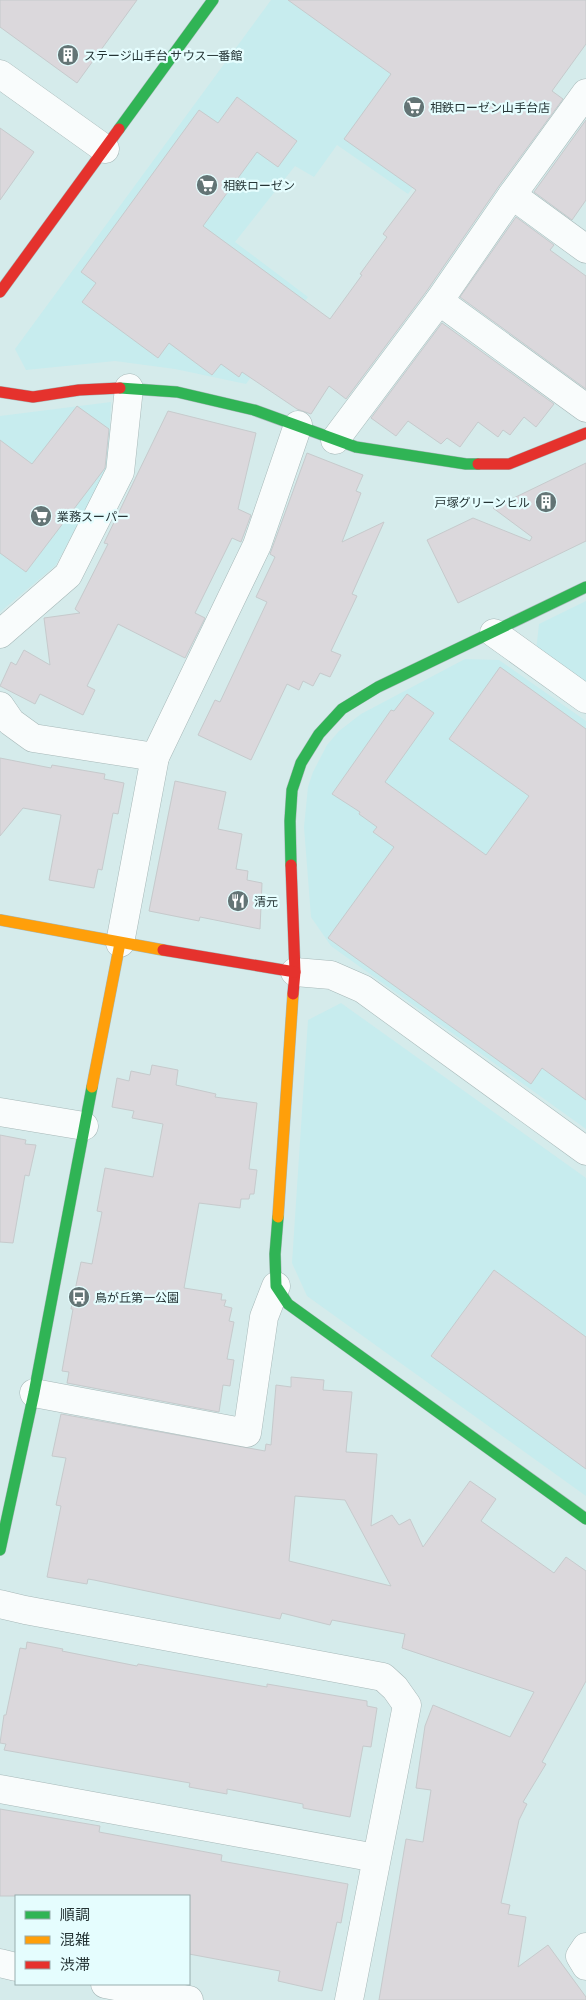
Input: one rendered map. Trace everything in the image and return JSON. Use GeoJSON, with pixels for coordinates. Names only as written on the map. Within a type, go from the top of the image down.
{"type":"FeatureCollection","features":[{"type":"Feature","properties":{"kind":"street"},"geometry":{"type":"LineString","coordinates":[[0,292],[213,0]]}},
{"type":"Feature","properties":{"kind":"street"},"geometry":{"type":"LineString","coordinates":[[0,74],[105,148]]}},
{"type":"Feature","properties":{"kind":"street"},"geometry":{"type":"LineString","coordinates":[[335,440],[439,301],[512,195],[586,93]]}},
{"type":"Feature","properties":{"kind":"street"},"geometry":{"type":"LineString","coordinates":[[512,195],[586,249]]}},
{"type":"Feature","properties":{"kind":"street"},"geometry":{"type":"LineString","coordinates":[[439,301],[586,408]]}},
{"type":"Feature","properties":{"kind":"street"},"geometry":{"type":"LineString","coordinates":[[0,392],[33,397],[79,390],[129,388],[177,392],[254,410],[356,447],[466,464],[509,464],[586,433]]}},
{"type":"Feature","properties":{"kind":"street"},"geometry":{"type":"LineString","coordinates":[[0,634],[68,575],[120,472],[129,388]]}},
{"type":"Feature","properties":{"kind":"street"},"geometry":{"type":"LineString","coordinates":[[0,1550],[34,1393],[156,757],[257,545],[298,425]]}},
{"type":"Feature","properties":{"kind":"street"},"geometry":{"type":"LineString","coordinates":[[34,1393],[247,1433],[264,1318],[276,1286],[275,1245],[295,972],[290,821],[292,790],[301,763],[319,734],[342,709],[378,687],[494,633],[586,587]]}},
{"type":"Feature","properties":{"kind":"street"},"geometry":{"type":"LineString","coordinates":[[494,633],[586,699]]}},
{"type":"Feature","properties":{"kind":"street"},"geometry":{"type":"LineString","coordinates":[[0,706],[10,722],[33,738],[156,757]]}},
{"type":"Feature","properties":{"kind":"street"},"geometry":{"type":"LineString","coordinates":[[0,920],[120,943],[295,972],[331,975],[362,989],[586,1150]]}},
{"type":"Feature","properties":{"kind":"street"},"geometry":{"type":"LineString","coordinates":[[0,1112],[84,1126]]}},
{"type":"Feature","properties":{"kind":"street"},"geometry":{"type":"LineString","coordinates":[[276,1286],[288,1304],[586,1519]]}},
{"type":"Feature","properties":{"kind":"street"},"geometry":{"type":"LineString","coordinates":[[0,1604],[383,1677],[395,1688],[407,1705],[349,2000]]}},
{"type":"Feature","properties":{"kind":"street"},"geometry":{"type":"LineString","coordinates":[[0,1790],[376,1858]]}},
{"type":"Feature","properties":{"kind":"street"},"geometry":{"type":"LineString","coordinates":[[586,1947],[580,1956],[586,1966]]}},
{"type":"Feature","properties":{"kind":"street"},"geometry":{"type":"LineString","coordinates":[[0,1964],[15,1967]]}},
{"type":"Feature","properties":{"kind":"street"},"geometry":{"type":"LineString","coordinates":[[110,1985],[189,2000]]}},
{"type":"Feature","properties":{"kind":"shaded area","name":"相鉄ローゼン"},"geometry":{"type":"Polygon","coordinates":[[[271,0],[545,0],[408,194],[337,145],[314,177],[295,166],[235,242],[308,297],[246,384],[175,369],[115,361],[26,370],[15,349],[271,0]]]}},
{"type":"Feature","properties":{"kind":"shaded area","name":"業務スーパー"},"geometry":{"type":"Polygon","coordinates":[[[111,402],[108,468],[56,565],[0,612],[0,416],[111,402]]]}},
{"type":"Feature","properties":{"kind":"shaded area"},"geometry":{"type":"Polygon","coordinates":[[[586,601],[586,687],[536,651],[539,624],[586,601]]]}},
{"type":"Feature","properties":{"kind":"shaded area"},"geometry":{"type":"Polygon","coordinates":[[[465,659],[499,660],[586,721],[586,1129],[331,946],[311,917],[304,827],[308,787],[313,772],[327,745],[339,731],[361,714],[465,659]]]}},
{"type":"Feature","properties":{"kind":"shaded area"},"geometry":{"type":"Polygon","coordinates":[[[341,1003],[586,1178],[586,1496],[307,1296],[292,1263],[308,1020],[341,1003]]]}},
{"type":"Feature","properties":{"kind":"building","name":"ステージ山手台 サウス一番館"},"geometry":{"type":"Polygon","coordinates":[[[0,0],[137,0],[77,83],[0,27],[0,0]]]}},
{"type":"Feature","properties":{"kind":"building","name":"相鉄ローゼン"},"geometry":{"type":"Polygon","coordinates":[[[288,0],[586,0],[586,44],[552,91],[563,99],[499,186],[426,292],[346,399],[329,386],[311,414],[297,409],[242,372],[239,377],[221,364],[212,375],[169,343],[158,358],[82,302],[96,283],[81,272],[199,110],[218,123],[237,97],[297,141],[278,167],[257,152],[203,226],[330,319],[362,275],[360,274],[387,237],[383,234],[416,190],[344,139],[391,74],[288,0]]]}},
{"type":"Feature","properties":{"kind":"building"},"geometry":{"type":"Polygon","coordinates":[[[586,120],[586,200],[572,220],[534,192],[586,120]]]}},
{"type":"Feature","properties":{"kind":"building"},"geometry":{"type":"Polygon","coordinates":[[[0,128],[34,152],[0,200],[0,128]]]}},
{"type":"Feature","properties":{"kind":"building"},"geometry":{"type":"Polygon","coordinates":[[[516,217],[554,245],[550,250],[586,276],[586,389],[460,297],[516,217]]]}},
{"type":"Feature","properties":{"kind":"building"},"geometry":{"type":"Polygon","coordinates":[[[442,323],[554,404],[536,427],[524,417],[510,435],[503,430],[498,437],[478,422],[460,447],[447,438],[441,444],[408,421],[396,436],[371,418],[442,323]]]}},
{"type":"Feature","properties":{"kind":"building","name":"業務スーパー"},"geometry":{"type":"Polygon","coordinates":[[[77,406],[109,429],[105,468],[26,572],[0,553],[0,440],[32,464],[77,406]]]}},
{"type":"Feature","properties":{"kind":"building"},"geometry":{"type":"Polygon","coordinates":[[[168,411],[256,433],[238,509],[251,515],[241,542],[232,538],[195,613],[205,618],[185,658],[118,624],[87,686],[95,690],[83,715],[40,694],[35,704],[0,686],[11,662],[16,665],[24,650],[50,665],[44,618],[80,613],[75,609],[108,544],[104,543],[168,411]]]}},
{"type":"Feature","properties":{"kind":"building"},"geometry":{"type":"Polygon","coordinates":[[[307,453],[363,475],[356,491],[361,493],[342,542],[384,522],[352,594],[357,596],[331,651],[341,655],[330,677],[320,673],[313,686],[303,681],[299,690],[287,684],[251,760],[198,735],[215,700],[220,702],[267,602],[256,597],[275,557],[270,554],[307,453]]]}},
{"type":"Feature","properties":{"kind":"building","name":"戸塚グリーンヒル"},"geometry":{"type":"Polygon","coordinates":[[[586,463],[586,541],[458,603],[427,540],[473,518],[530,541],[532,537],[493,508],[586,463]]]}},
{"type":"Feature","properties":{"kind":"building"},"geometry":{"type":"Polygon","coordinates":[[[500,667],[586,729],[586,1100],[542,1068],[531,1084],[328,938],[394,847],[373,832],[377,827],[359,814],[360,812],[332,794],[391,710],[394,711],[407,694],[434,713],[385,782],[486,855],[529,796],[449,739],[500,667]]]}},
{"type":"Feature","properties":{"kind":"building"},"geometry":{"type":"Polygon","coordinates":[[[0,758],[51,768],[52,765],[105,774],[104,779],[124,783],[118,814],[113,813],[102,870],[98,869],[94,888],[49,880],[61,815],[23,808],[0,836],[0,758]]]}},
{"type":"Feature","properties":{"kind":"building"},"geometry":{"type":"Polygon","coordinates":[[[175,781],[226,792],[218,829],[242,834],[236,869],[248,871],[247,880],[262,883],[260,929],[200,917],[199,921],[149,911],[175,781]]]}},
{"type":"Feature","properties":{"kind":"building"},"geometry":{"type":"Polygon","coordinates":[[[152,1065],[178,1070],[176,1085],[216,1094],[215,1097],[257,1103],[249,1169],[257,1170],[254,1194],[250,1194],[249,1199],[241,1199],[240,1208],[199,1203],[184,1288],[222,1294],[221,1300],[226,1300],[224,1306],[232,1308],[229,1321],[234,1322],[227,1359],[234,1360],[230,1386],[223,1385],[219,1412],[67,1383],[69,1372],[62,1371],[73,1309],[71,1309],[81,1262],[92,1264],[102,1212],[97,1211],[105,1168],[153,1177],[163,1124],[132,1118],[134,1111],[112,1107],[117,1078],[129,1081],[131,1071],[150,1075],[152,1065]]]}},
{"type":"Feature","properties":{"kind":"building"},"geometry":{"type":"Polygon","coordinates":[[[0,1135],[26,1140],[25,1144],[36,1145],[29,1176],[25,1175],[13,1243],[0,1242],[0,1135]]]}},
{"type":"Feature","properties":{"kind":"building"},"geometry":{"type":"Polygon","coordinates":[[[494,1270],[586,1337],[586,1469],[431,1356],[494,1270]]]}},
{"type":"Feature","properties":{"kind":"building"},"geometry":{"type":"Polygon","coordinates":[[[291,1377],[324,1380],[323,1390],[352,1392],[346,1452],[377,1454],[371,1526],[392,1515],[399,1525],[410,1519],[423,1547],[470,1481],[496,1499],[481,1521],[554,1573],[566,1557],[586,1571],[586,1681],[542,1762],[546,1764],[523,1802],[527,1804],[519,1820],[501,1903],[510,1905],[508,1914],[526,1917],[518,1967],[548,1945],[586,1997],[586,2000],[379,2000],[406,1839],[423,1842],[431,1790],[416,1788],[425,1726],[433,1705],[510,1737],[534,1692],[402,1648],[405,1634],[332,1620],[330,1625],[282,1613],[280,1619],[94,1580],[88,1579],[87,1584],[47,1577],[61,1506],[56,1505],[66,1458],[52,1456],[61,1414],[265,1451],[266,1444],[271,1445],[276,1385],[291,1387],[291,1377]],[[295,1496],[289,1561],[391,1586],[345,1500],[295,1496]]]}},
{"type":"Feature","properties":{"kind":"building"},"geometry":{"type":"Polygon","coordinates":[[[27,1642],[137,1666],[138,1664],[267,1687],[267,1684],[367,1701],[367,1706],[377,1708],[371,1747],[363,1746],[350,1817],[303,1808],[303,1804],[227,1789],[227,1794],[189,1787],[190,1783],[4,1750],[6,1744],[0,1743],[4,1715],[6,1715],[20,1648],[26,1649],[27,1642]]]}},
{"type":"Feature","properties":{"kind":"building"},"geometry":{"type":"Polygon","coordinates":[[[0,1809],[100,1826],[99,1832],[222,1855],[221,1861],[348,1884],[341,1923],[337,1922],[322,1991],[278,1981],[280,1971],[190,1954],[190,1895],[0,1896],[0,1809]]]}},
{"type":"Feature","properties":{"kind":"traffic: fast"},"geometry":{"type":"LineString","coordinates":[[119,129],[213,0]]}},
{"type":"Feature","properties":{"kind":"traffic: fast"},"geometry":{"type":"LineString","coordinates":[[120,388],[177,392],[254,410],[356,447],[466,464],[478,464]]}},
{"type":"Feature","properties":{"kind":"traffic: fast"},"geometry":{"type":"LineString","coordinates":[[291,865],[290,821],[292,790],[301,763],[319,734],[342,709],[378,687],[586,587]]}},
{"type":"Feature","properties":{"kind":"traffic: fast"},"geometry":{"type":"LineString","coordinates":[[0,1550],[34,1393],[92,1087]]}},
{"type":"Feature","properties":{"kind":"traffic: fast"},"geometry":{"type":"LineString","coordinates":[[278,1217],[275,1254],[276,1286],[288,1304],[586,1519]]}},
{"type":"Feature","properties":{"kind":"traffic: slow"},"geometry":{"type":"LineString","coordinates":[[0,920],[163,950]]}},
{"type":"Feature","properties":{"kind":"traffic: slow"},"geometry":{"type":"LineString","coordinates":[[92,1087],[120,943]]}},
{"type":"Feature","properties":{"kind":"traffic: slow"},"geometry":{"type":"LineString","coordinates":[[278,1217],[293,994]]}},
{"type":"Feature","properties":{"kind":"traffic: jam"},"geometry":{"type":"LineString","coordinates":[[0,292],[119,129]]}},
{"type":"Feature","properties":{"kind":"traffic: jam"},"geometry":{"type":"LineString","coordinates":[[0,392],[33,397],[79,390],[120,388]]}},
{"type":"Feature","properties":{"kind":"traffic: jam"},"geometry":{"type":"LineString","coordinates":[[478,464],[509,464],[586,433]]}},
{"type":"Feature","properties":{"kind":"traffic: jam"},"geometry":{"type":"LineString","coordinates":[[291,865],[295,972],[293,994]]}},
{"type":"Feature","properties":{"kind":"traffic: jam"},"geometry":{"type":"LineString","coordinates":[[163,950],[295,972]]}},
{"type":"Feature","properties":{"kind":"place","name":"ステージ山手台 サウス一番館"},"geometry":{"type":"Point","coordinates":[68,55]}},
{"type":"Feature","properties":{"kind":"place","name":"相鉄ローゼン山手台店"},"geometry":{"type":"Point","coordinates":[414,107]}},
{"type":"Feature","properties":{"kind":"place","name":"相鉄ローゼン"},"geometry":{"type":"Point","coordinates":[207,185]}},
{"type":"Feature","properties":{"kind":"place","name":"戸塚グリーンヒル"},"geometry":{"type":"Point","coordinates":[546,502]}},
{"type":"Feature","properties":{"kind":"place","name":"業務スーパー"},"geometry":{"type":"Point","coordinates":[41,516]}},
{"type":"Feature","properties":{"kind":"place","name":"清元"},"geometry":{"type":"Point","coordinates":[238,901]}},
{"type":"Feature","properties":{"kind":"place","name":"鳥が丘第一公園"},"geometry":{"type":"Point","coordinates":[79,1297]}}]}
